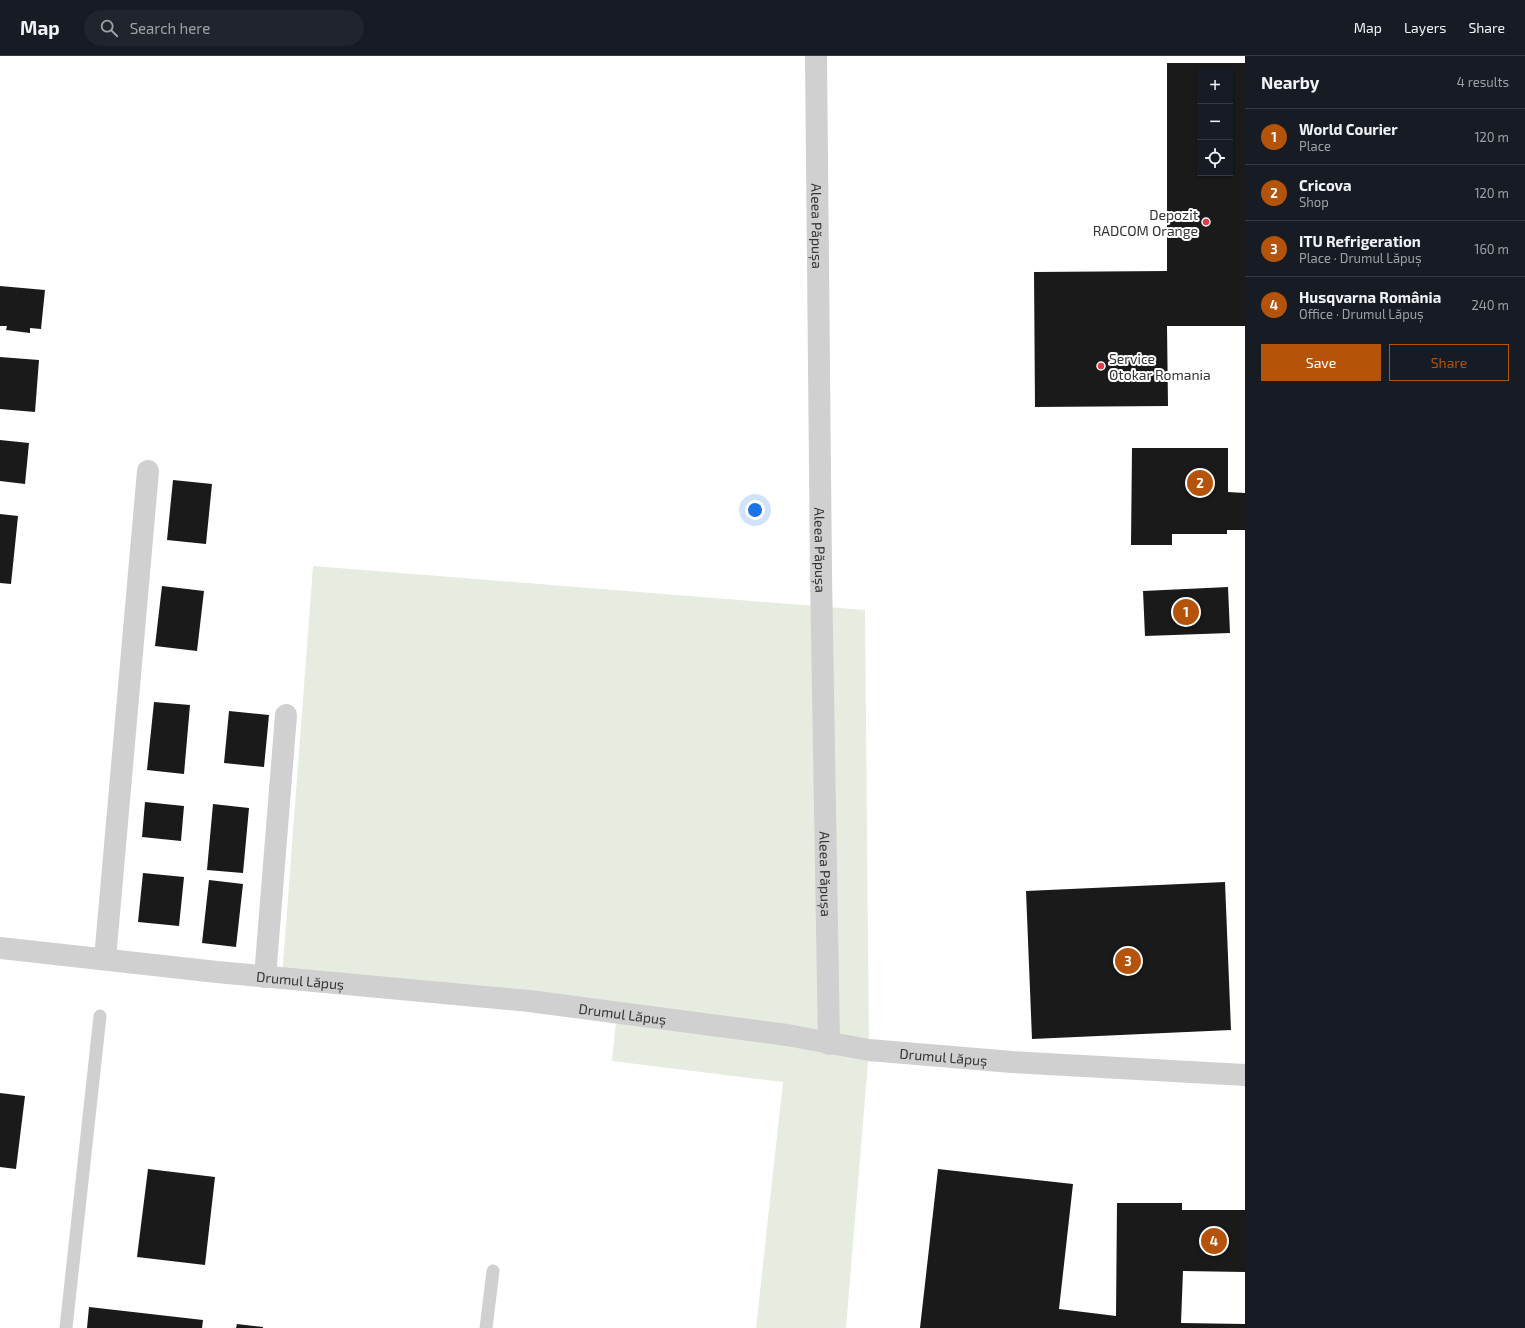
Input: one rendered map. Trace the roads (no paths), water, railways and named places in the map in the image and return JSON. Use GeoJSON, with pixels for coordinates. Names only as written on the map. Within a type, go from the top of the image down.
{"type":"FeatureCollection","features":[{"type":"Feature","properties":{"kind":"street","name":"Aleea Păpușa"},"geometry":{"type":"LineString","coordinates":[[816,56],[821,581],[829,1044]]}},
{"type":"Feature","properties":{"kind":"street"},"geometry":{"type":"LineString","coordinates":[[105,959],[148,471]]}},
{"type":"Feature","properties":{"kind":"street"},"geometry":{"type":"LineString","coordinates":[[265,976],[286,715]]}},
{"type":"Feature","properties":{"kind":"street","name":"Drumul Lăpuș"},"geometry":{"type":"LineString","coordinates":[[0,948],[265,976],[530,1001],[787,1035],[829,1044],[869,1050],[1012,1062],[1245,1075]]}},
{"type":"Feature","properties":{"kind":"lane"},"geometry":{"type":"LineString","coordinates":[[66,1328],[100,1016]]}},
{"type":"Feature","properties":{"kind":"lane"},"geometry":{"type":"LineString","coordinates":[[486,1328],[493,1271]]}},
{"type":"Feature","properties":{"kind":"place","name":"Depozit RADCOM Orange"},"geometry":{"type":"Point","coordinates":[1206,222]}},
{"type":"Feature","properties":{"kind":"place","name":"Service Otokar Romania"},"geometry":{"type":"Point","coordinates":[1101,366]}},
{"type":"Feature","properties":{"kind":"place","name":"Cricova"},"geometry":{"type":"Point","coordinates":[1200,483]}},
{"type":"Feature","properties":{"kind":"place","name":"World Courier"},"geometry":{"type":"Point","coordinates":[1186,612]}},
{"type":"Feature","properties":{"kind":"place","name":"ITU Refrigeration"},"geometry":{"type":"Point","coordinates":[1128,961]}},
{"type":"Feature","properties":{"kind":"place","name":"Husqvarna România"},"geometry":{"type":"Point","coordinates":[1214,1241]}}]}
